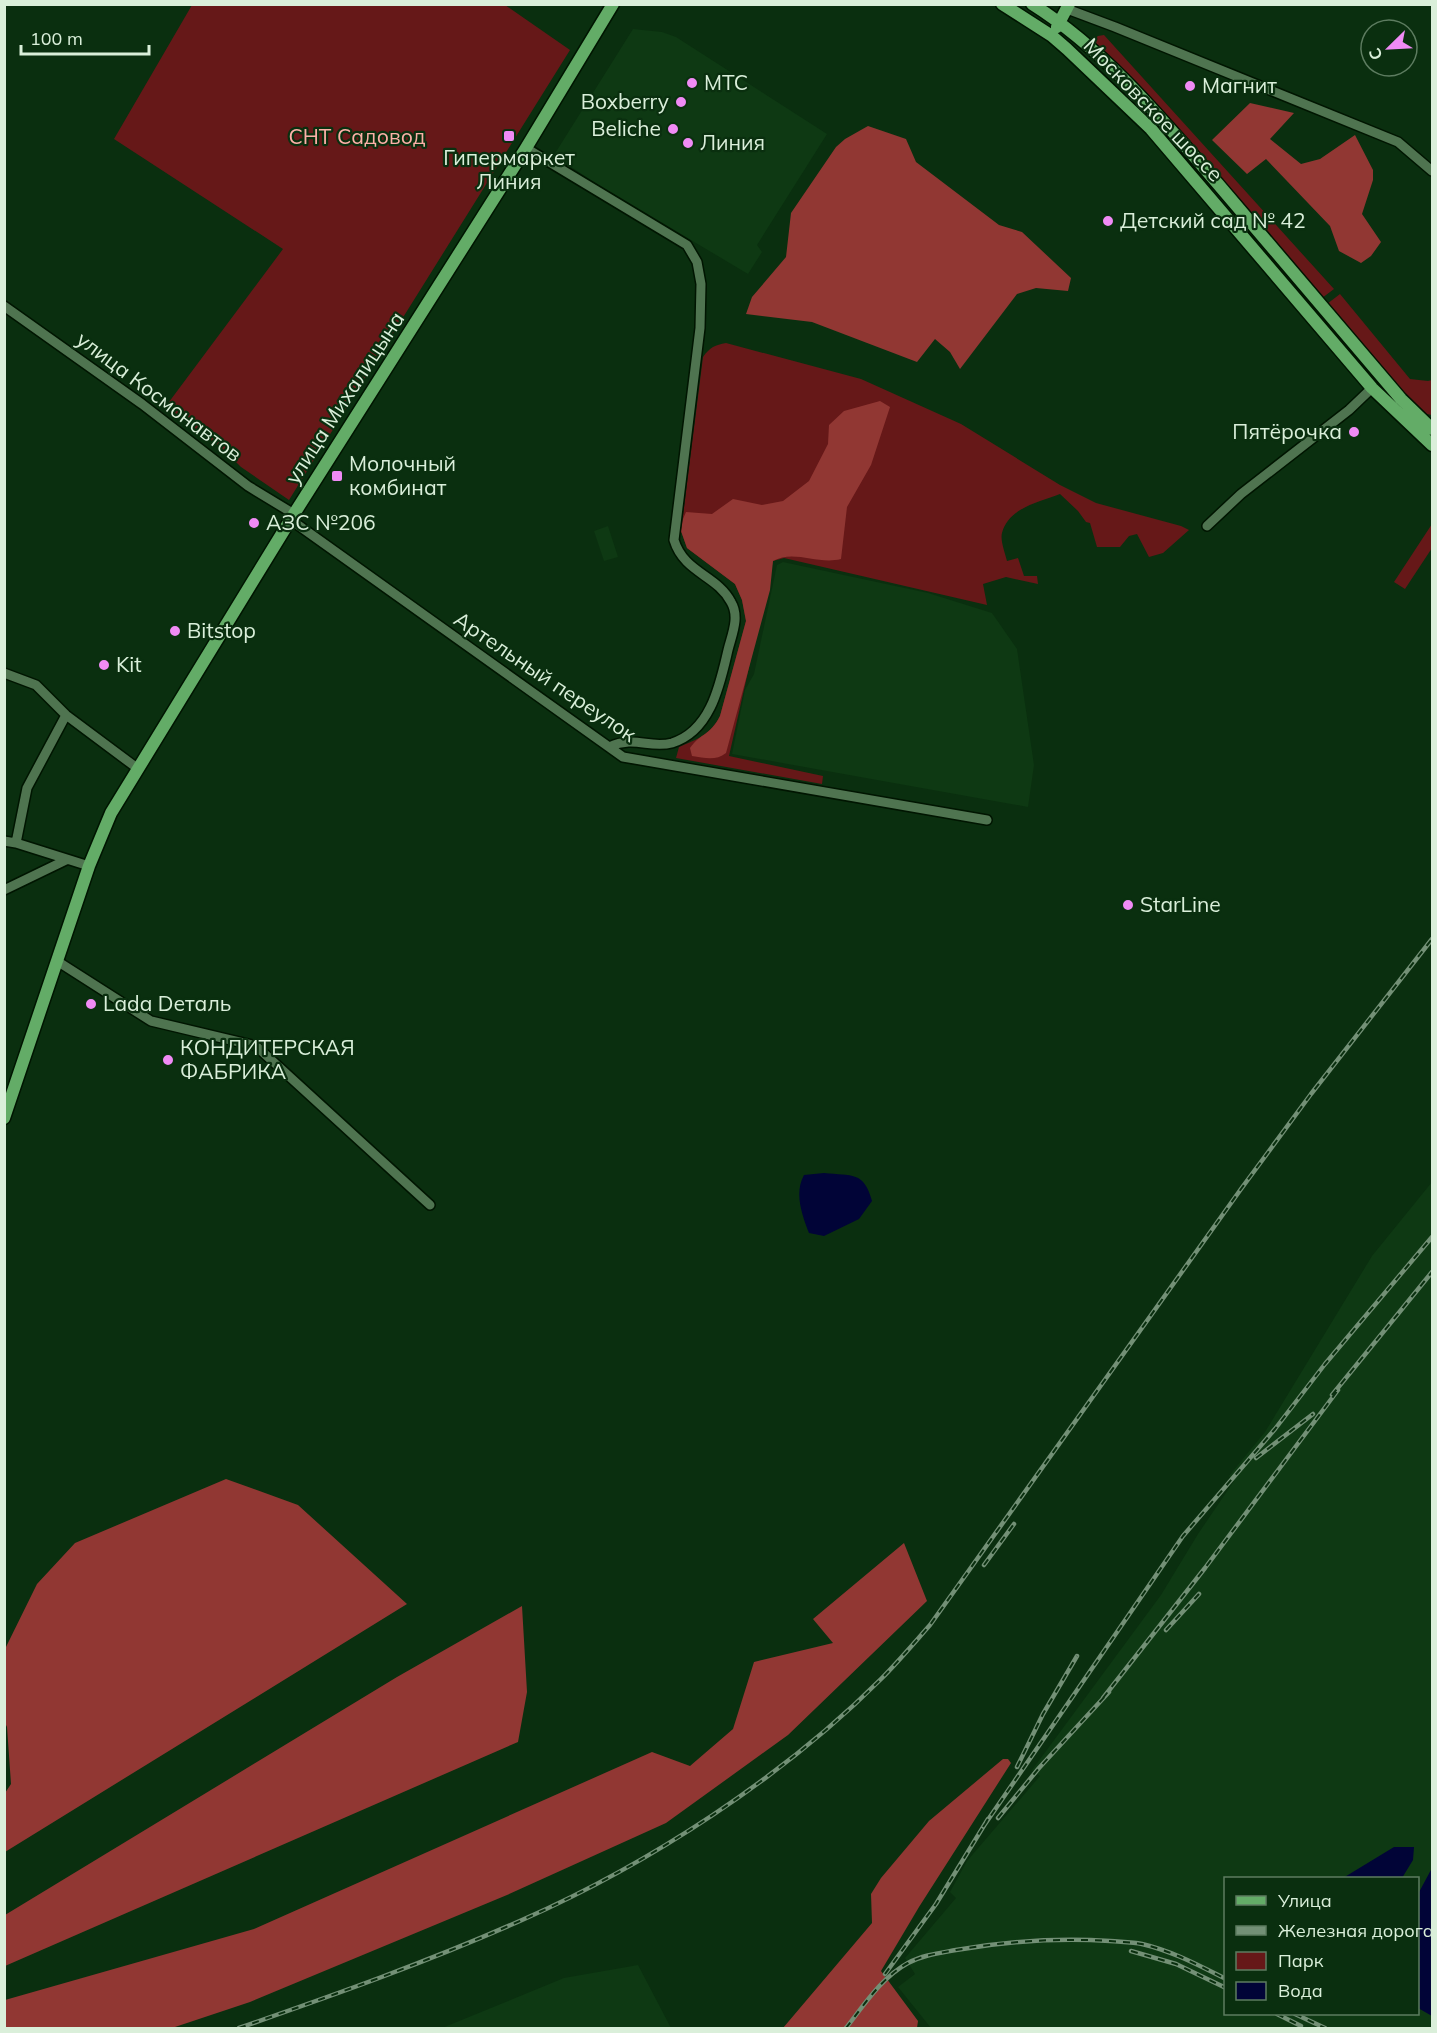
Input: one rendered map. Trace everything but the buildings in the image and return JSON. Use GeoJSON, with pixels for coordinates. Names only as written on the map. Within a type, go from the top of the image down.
{"type":"FeatureCollection","features":[{"type":"Feature","properties":{"kind":"main road","name":"улица Михалицына"},"geometry":{"type":"LineString","coordinates":[[4,1118],[88,866],[111,813],[292,517],[526,148],[613,4]]}},
{"type":"Feature","properties":{"kind":"main road","name":"Московское шоссе"},"geometry":{"type":"LineString","coordinates":[[1002,4],[1052,36],[1150,129],[1372,388],[1432,445]]}},
{"type":"Feature","properties":{"kind":"main road","name":"Московское шоссе"},"geometry":{"type":"LineString","coordinates":[[1032,4],[1080,38],[1162,120],[1401,399],[1427,421],[1432,429]]}},
{"type":"Feature","properties":{"kind":"main road"},"geometry":{"type":"LineString","coordinates":[[1052,36],[1068,7]]}},
{"type":"Feature","properties":{"kind":"street"},"geometry":{"type":"LineString","coordinates":[[1068,7],[1398,142],[1432,171]]}},
{"type":"Feature","properties":{"kind":"street"},"geometry":{"type":"LineString","coordinates":[[526,148],[687,245],[697,262],[701,284],[700,328],[674,540],[682,559],[725,592],[731,600],[736,616],[718,695],[692,731],[672,743],[631,741],[619,742],[609,747]]}},
{"type":"Feature","properties":{"kind":"street","name":"улица Космонавтов"},"geometry":{"type":"LineString","coordinates":[[4,306],[142,404],[292,517]]}},
{"type":"Feature","properties":{"kind":"street"},"geometry":{"type":"LineString","coordinates":[[1207,526],[1241,494],[1349,410],[1372,388]]}},
{"type":"Feature","properties":{"kind":"street","name":"Артельный переулок"},"geometry":{"type":"LineString","coordinates":[[292,517],[623,757],[987,820]]}},
{"type":"Feature","properties":{"kind":"street"},"geometry":{"type":"LineString","coordinates":[[4,673],[36,685],[66,715],[137,768]]}},
{"type":"Feature","properties":{"kind":"street"},"geometry":{"type":"LineString","coordinates":[[16,843],[27,788],[66,715]]}},
{"type":"Feature","properties":{"kind":"street"},"geometry":{"type":"LineString","coordinates":[[4,841],[88,866]]}},
{"type":"Feature","properties":{"kind":"street"},"geometry":{"type":"LineString","coordinates":[[4,890],[66,860]]}},
{"type":"Feature","properties":{"kind":"street"},"geometry":{"type":"LineString","coordinates":[[57,961],[151,1021],[256,1046],[430,1205]]}},
{"type":"Feature","properties":{"kind":"shaded area"},"geometry":{"type":"Polygon","coordinates":[[[633,29],[662,32],[676,37],[827,134],[757,245],[762,252],[748,274],[592,181],[554,155],[633,29]]]}},
{"type":"Feature","properties":{"kind":"shaded area"},"geometry":{"type":"Polygon","coordinates":[[[1250,103],[1294,113],[1270,139],[1301,164],[1320,159],[1355,135],[1373,170],[1373,180],[1362,214],[1381,242],[1371,256],[1361,263],[1339,251],[1330,226],[1266,159],[1247,174],[1212,140],[1250,103]]]}},
{"type":"Feature","properties":{"kind":"shaded area"},"geometry":{"type":"Polygon","coordinates":[[[868,126],[906,139],[916,162],[999,225],[1022,232],[1071,278],[1068,291],[1036,288],[1017,294],[960,369],[950,352],[935,339],[917,362],[812,322],[746,314],[752,297],[786,257],[791,213],[836,147],[868,126]]]}},
{"type":"Feature","properties":{"kind":"shaded area"},"geometry":{"type":"Polygon","coordinates":[[[880,401],[890,407],[871,465],[847,507],[841,559],[823,560],[789,556],[773,561],[770,590],[726,753],[714,758],[692,756],[690,748],[709,731],[720,716],[746,621],[742,600],[735,584],[687,548],[681,531],[686,512],[712,514],[733,499],[762,505],[783,501],[809,481],[828,444],[829,425],[844,411],[880,401]]]}},
{"type":"Feature","properties":{"kind":"shaded area"},"geometry":{"type":"Polygon","coordinates":[[[608,526],[618,557],[604,561],[594,531],[608,526]]]}},
{"type":"Feature","properties":{"kind":"shaded area"},"geometry":{"type":"Polygon","coordinates":[[[783,562],[928,593],[992,613],[1017,649],[1034,765],[1028,807],[732,754],[745,690],[754,674],[777,565],[783,562]]]}},
{"type":"Feature","properties":{"kind":"shaded area"},"geometry":{"type":"Polygon","coordinates":[[[1432,1182],[1432,2028],[931,2028],[898,1987],[915,1974],[905,1958],[956,1898],[950,1892],[967,1861],[1040,1776],[1032,1770],[1161,1595],[1234,1481],[1229,1476],[1265,1432],[1372,1256],[1432,1182]]]}},
{"type":"Feature","properties":{"kind":"shaded area"},"geometry":{"type":"Polygon","coordinates":[[[226,1479],[298,1505],[407,1604],[5,1852],[5,1793],[11,1784],[5,1723],[5,1649],[37,1584],[75,1543],[226,1479]]]}},
{"type":"Feature","properties":{"kind":"shaded area"},"geometry":{"type":"Polygon","coordinates":[[[904,1543],[927,1601],[788,1735],[666,1823],[507,1895],[250,2002],[172,2028],[5,2028],[5,2000],[254,1929],[652,1752],[690,1766],[733,1729],[754,1662],[833,1643],[813,1619],[904,1543]]]}},
{"type":"Feature","properties":{"kind":"shaded area"},"geometry":{"type":"Polygon","coordinates":[[[522,1606],[527,1692],[518,1742],[5,1966],[5,1915],[397,1677],[522,1606]]]}},
{"type":"Feature","properties":{"kind":"shaded area"},"geometry":{"type":"Polygon","coordinates":[[[1003,1759],[1008,1759],[1011,1763],[881,1971],[918,2021],[917,2028],[783,2028],[872,1923],[871,1894],[881,1878],[929,1821],[1003,1759]]]}},
{"type":"Feature","properties":{"kind":"shaded area"},"geometry":{"type":"Polygon","coordinates":[[[638,1965],[671,2028],[442,2028],[564,1978],[638,1965]]]}},
{"type":"Feature","properties":{"kind":"green space","name":"СНТ Садовод"},"geometry":{"type":"Polygon","coordinates":[[[192,5],[505,5],[570,50],[289,500],[241,467],[224,450],[166,406],[283,249],[114,139],[192,5]]]}},
{"type":"Feature","properties":{"kind":"green space"},"geometry":{"type":"Polygon","coordinates":[[[1104,35],[1334,289],[1322,298],[1096,46],[1093,40],[1104,35]]]}},
{"type":"Feature","properties":{"kind":"green space"},"geometry":{"type":"Polygon","coordinates":[[[1340,294],[1410,379],[1432,380],[1432,415],[1422,413],[1327,304],[1340,294]]]}},
{"type":"Feature","properties":{"kind":"green space"},"geometry":{"type":"Polygon","coordinates":[[[726,343],[861,379],[961,424],[1060,485],[1096,503],[1189,530],[1163,553],[1149,557],[1137,534],[1129,536],[1120,547],[1097,547],[1090,523],[1086,522],[1060,494],[1034,503],[1011,517],[1005,524],[1002,539],[1007,561],[1018,558],[1024,576],[1037,576],[1038,584],[1006,577],[983,584],[987,605],[784,558],[773,561],[729,756],[823,776],[822,784],[676,758],[679,747],[708,732],[720,716],[746,621],[742,600],[735,584],[687,548],[681,531],[703,357],[713,347],[726,343]]]}},
{"type":"Feature","properties":{"kind":"green space"},"geometry":{"type":"Polygon","coordinates":[[[1432,524],[1432,548],[1405,589],[1394,582],[1432,524]]]}},
{"type":"Feature","properties":{"kind":"water"},"geometry":{"type":"Polygon","coordinates":[[[824,1173],[856,1177],[865,1184],[872,1201],[859,1219],[824,1236],[809,1233],[799,1197],[804,1175],[824,1173]]]}},
{"type":"Feature","properties":{"kind":"water"},"geometry":{"type":"Polygon","coordinates":[[[1394,1847],[1414,1847],[1413,1860],[1403,1877],[1345,1877],[1394,1847]]]}},
{"type":"Feature","properties":{"kind":"water"},"geometry":{"type":"Polygon","coordinates":[[[1432,1868],[1432,2016],[1419,2009],[1419,1892],[1432,1868]]]}},
{"type":"Feature","properties":{"kind":"railway"},"geometry":{"type":"LineString","coordinates":[[239,2028],[417,1963],[570,1898],[666,1845],[712,1815],[758,1784],[843,1715],[887,1673],[930,1625],[1241,1189],[1311,1094],[1432,939]]}},
{"type":"Feature","properties":{"kind":"railway"},"geometry":{"type":"LineString","coordinates":[[983,1827],[1183,1536],[1275,1429],[1325,1364],[1432,1237]]}},
{"type":"Feature","properties":{"kind":"railway"},"geometry":{"type":"LineString","coordinates":[[1332,1395],[1432,1272]]}},
{"type":"Feature","properties":{"kind":"railway"},"geometry":{"type":"LineString","coordinates":[[1103,1698],[1205,1568],[1338,1390]]}},
{"type":"Feature","properties":{"kind":"railway"},"geometry":{"type":"LineString","coordinates":[[1256,1458],[1313,1414]]}},
{"type":"Feature","properties":{"kind":"railway"},"geometry":{"type":"LineString","coordinates":[[984,1565],[1014,1524]]}},
{"type":"Feature","properties":{"kind":"railway"},"geometry":{"type":"LineString","coordinates":[[1166,1630],[1199,1594]]}},
{"type":"Feature","properties":{"kind":"railway"},"geometry":{"type":"LineString","coordinates":[[1017,1767],[1043,1714],[1077,1656]]}},
{"type":"Feature","properties":{"kind":"railway"},"geometry":{"type":"LineString","coordinates":[[998,1818],[1039,1768],[1109,1692]]}},
{"type":"Feature","properties":{"kind":"railway"},"geometry":{"type":"LineString","coordinates":[[885,1974],[936,1904],[988,1819]]}},
{"type":"Feature","properties":{"kind":"railway"},"geometry":{"type":"LineString","coordinates":[[846,2028],[882,1984],[908,1963],[932,1955],[994,1944],[1072,1940],[1138,1943],[1174,1954],[1224,1978]]}},
{"type":"Feature","properties":{"kind":"railway"},"geometry":{"type":"LineString","coordinates":[[1131,1951],[1176,1964],[1224,1987]]}},
{"type":"Feature","properties":{"kind":"railway"},"geometry":{"type":"LineString","coordinates":[[1279,2015],[1301,2026]]}},
{"type":"Feature","properties":{"kind":"railway"},"geometry":{"type":"LineString","coordinates":[[1297,2015],[1325,2028]]}},
{"type":"Feature","properties":{"kind":"place","name":"МТС"},"geometry":{"type":"Point","coordinates":[692,83]}},
{"type":"Feature","properties":{"kind":"place","name":"Магнит"},"geometry":{"type":"Point","coordinates":[1190,86]}},
{"type":"Feature","properties":{"kind":"place","name":"Boxberry"},"geometry":{"type":"Point","coordinates":[681,102]}},
{"type":"Feature","properties":{"kind":"place","name":"Beliche"},"geometry":{"type":"Point","coordinates":[673,129]}},
{"type":"Feature","properties":{"kind":"place","name":"Гипермаркет Линия"},"geometry":{"type":"Point","coordinates":[509,136]}},
{"type":"Feature","properties":{"kind":"place","name":"Линия"},"geometry":{"type":"Point","coordinates":[688,143]}},
{"type":"Feature","properties":{"kind":"place","name":"Детский сад № 42"},"geometry":{"type":"Point","coordinates":[1108,221]}},
{"type":"Feature","properties":{"kind":"place","name":"Пятёрочка"},"geometry":{"type":"Point","coordinates":[1354,432]}},
{"type":"Feature","properties":{"kind":"place","name":"Молочный комбинат"},"geometry":{"type":"Point","coordinates":[337,476]}},
{"type":"Feature","properties":{"kind":"place","name":"АЗС №206"},"geometry":{"type":"Point","coordinates":[254,523]}},
{"type":"Feature","properties":{"kind":"place","name":"Bitstop"},"geometry":{"type":"Point","coordinates":[175,631]}},
{"type":"Feature","properties":{"kind":"place","name":"Kit"},"geometry":{"type":"Point","coordinates":[104,665]}},
{"type":"Feature","properties":{"kind":"place","name":"StarLine"},"geometry":{"type":"Point","coordinates":[1128,905]}},
{"type":"Feature","properties":{"kind":"place","name":"Lada Dеталь"},"geometry":{"type":"Point","coordinates":[91,1004]}},
{"type":"Feature","properties":{"kind":"place","name":"КОНДИТЕРСКАЯ ФАБРИКА"},"geometry":{"type":"Point","coordinates":[168,1060]}}]}
